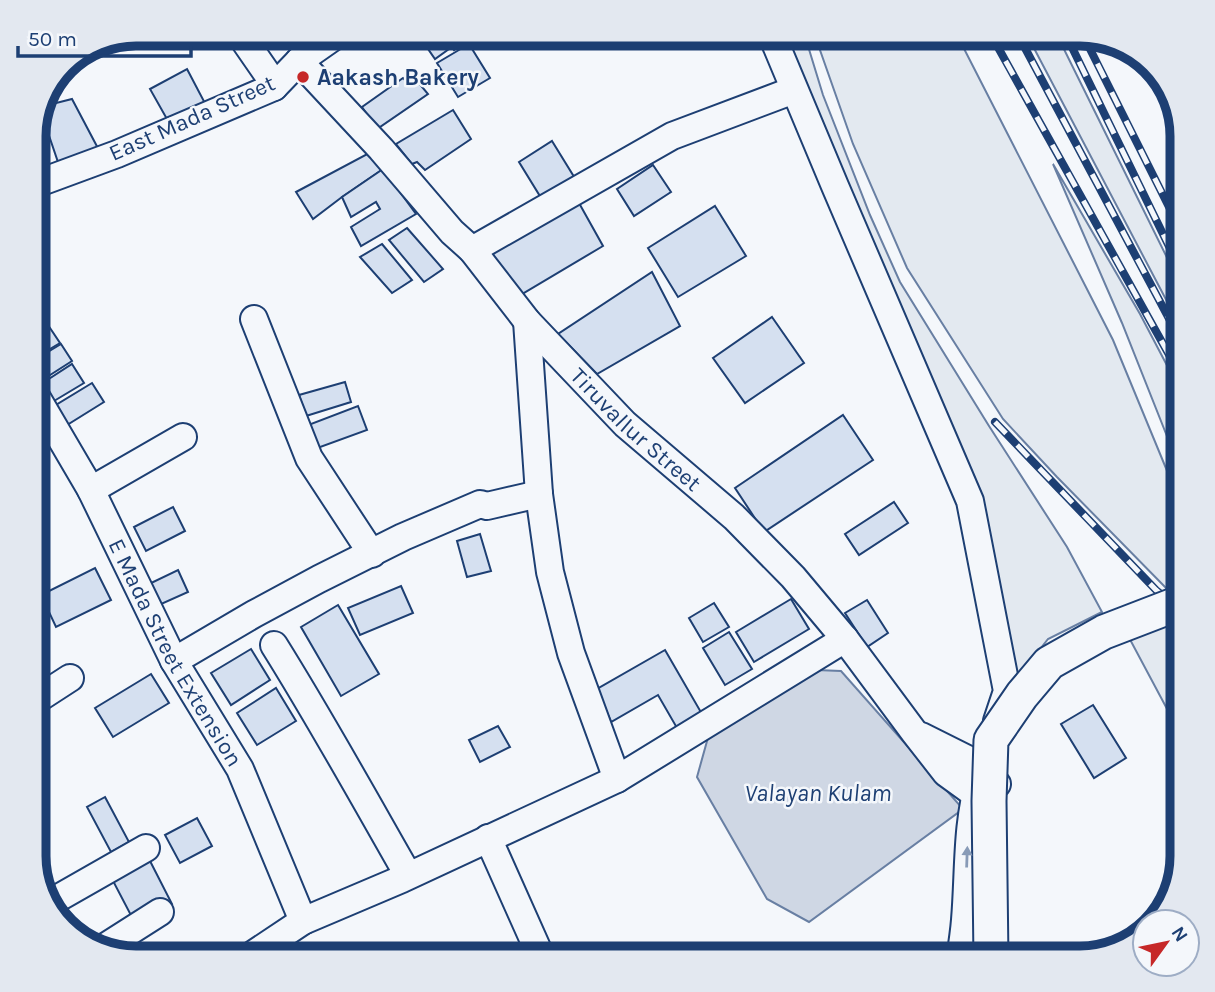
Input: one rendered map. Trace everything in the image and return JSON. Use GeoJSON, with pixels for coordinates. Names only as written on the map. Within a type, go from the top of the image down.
{"type":"FeatureCollection","features":[{"type":"Feature","properties":{"kind":"main road"},"geometry":{"type":"LineString","coordinates":[[991,946],[991,740],[1022,695],[1049,663],[1104,632],[1170,607]]}},
{"type":"Feature","properties":{"kind":"street"},"geometry":{"type":"LineString","coordinates":[[248,46],[274,87]]}},
{"type":"Feature","properties":{"kind":"street","name":"East Mada Street"},"geometry":{"type":"LineString","coordinates":[[46,180],[117,154],[274,87],[299,61],[321,46]]}},
{"type":"Feature","properties":{"kind":"street"},"geometry":{"type":"LineString","coordinates":[[776,46],[970,501],[1007,691],[975,794],[968,836],[962,946]]}},
{"type":"Feature","properties":{"kind":"street","name":"Tiruvallur Street"},"geometry":{"type":"LineString","coordinates":[[299,61],[381,149],[452,233],[472,250],[527,321],[625,424],[734,517],[793,577],[845,639],[946,773],[975,794]]}},
{"type":"Feature","properties":{"kind":"street"},"geometry":{"type":"LineString","coordinates":[[472,250],[673,136],[794,90]]}},
{"type":"Feature","properties":{"kind":"street"},"geometry":{"type":"LineString","coordinates":[[254,319],[309,458],[372,554]]}},
{"type":"Feature","properties":{"kind":"street"},"geometry":{"type":"LineString","coordinates":[[527,321],[539,494],[550,572],[567,639],[617,779]]}},
{"type":"Feature","properties":{"kind":"street","name":"E Mada Street Extension"},"geometry":{"type":"LineString","coordinates":[[46,413],[91,490],[174,661],[240,769],[303,921]]}},
{"type":"Feature","properties":{"kind":"street"},"geometry":{"type":"LineString","coordinates":[[91,490],[183,438]]}},
{"type":"Feature","properties":{"kind":"street"},"geometry":{"type":"LineString","coordinates":[[174,661],[254,614],[403,537],[480,504],[487,506],[539,494]]}},
{"type":"Feature","properties":{"kind":"street"},"geometry":{"type":"LineString","coordinates":[[266,946],[303,921],[408,876],[617,779],[845,639]]}},
{"type":"Feature","properties":{"kind":"street"},"geometry":{"type":"LineString","coordinates":[[274,645],[321,721],[408,876]]}},
{"type":"Feature","properties":{"kind":"street"},"geometry":{"type":"LineString","coordinates":[[46,694],[70,678]]}},
{"type":"Feature","properties":{"kind":"street"},"geometry":{"type":"LineString","coordinates":[[914,732],[983,767],[995,779],[1003,795],[1003,893],[984,914],[965,921]]}},
{"type":"Feature","properties":{"kind":"street"},"geometry":{"type":"LineString","coordinates":[[488,838],[536,946]]}},
{"type":"Feature","properties":{"kind":"street"},"geometry":{"type":"LineString","coordinates":[[56,898],[146,848]]}},
{"type":"Feature","properties":{"kind":"street"},"geometry":{"type":"LineString","coordinates":[[111,943],[160,912]]}},
{"type":"Feature","properties":{"kind":"shaded area"},"geometry":{"type":"Polygon","coordinates":[[[781,46],[808,46],[823,95],[870,215],[900,282],[1067,547],[1102,612],[1048,639],[1016,680],[973,500],[781,46]]]}},
{"type":"Feature","properties":{"kind":"shaded area"},"geometry":{"type":"Polygon","coordinates":[[[819,46],[963,46],[1113,340],[1170,478],[1170,591],[1003,419],[907,268],[853,144],[819,46]]]}},
{"type":"Feature","properties":{"kind":"shaded area"},"geometry":{"type":"Polygon","coordinates":[[[1033,46],[1062,46],[1170,264],[1170,307],[1033,46]]]}},
{"type":"Feature","properties":{"kind":"shaded area"},"geometry":{"type":"Polygon","coordinates":[[[1053,164],[1170,371],[1170,444],[1122,323],[1053,164]]]}},
{"type":"Feature","properties":{"kind":"shaded area"},"geometry":{"type":"Polygon","coordinates":[[[1170,623],[1170,714],[1126,632],[1170,623]]]}},
{"type":"Feature","properties":{"kind":"water","name":"Valayan Kulam"},"geometry":{"type":"Polygon","coordinates":[[[816,670],[841,671],[963,809],[809,922],[767,899],[697,777],[709,734],[816,670]]]}},
{"type":"Feature","properties":{"kind":"building"},"geometry":{"type":"Polygon","coordinates":[[[426,46],[447,46],[449,49],[435,59],[426,46]]]}},
{"type":"Feature","properties":{"kind":"building"},"geometry":{"type":"Polygon","coordinates":[[[470,46],[490,78],[458,97],[437,63],[470,46]]]}},
{"type":"Feature","properties":{"kind":"building"},"geometry":{"type":"Polygon","coordinates":[[[187,69],[208,109],[172,128],[150,89],[187,69]]]}},
{"type":"Feature","properties":{"kind":"building"},"geometry":{"type":"Polygon","coordinates":[[[413,76],[428,94],[377,129],[362,107],[403,78],[406,81],[413,76]]]}},
{"type":"Feature","properties":{"kind":"building"},"geometry":{"type":"Polygon","coordinates":[[[72,99],[101,154],[60,168],[46,128],[52,104],[72,99]]]}},
{"type":"Feature","properties":{"kind":"building"},"geometry":{"type":"Polygon","coordinates":[[[453,110],[471,139],[425,170],[417,162],[412,164],[396,144],[453,110]]]}},
{"type":"Feature","properties":{"kind":"building"},"geometry":{"type":"Polygon","coordinates":[[[552,141],[576,180],[543,201],[519,162],[552,141]]]}},
{"type":"Feature","properties":{"kind":"building"},"geometry":{"type":"Polygon","coordinates":[[[371,152],[383,169],[313,219],[296,192],[371,152]]]}},
{"type":"Feature","properties":{"kind":"building"},"geometry":{"type":"Polygon","coordinates":[[[653,165],[671,192],[634,216],[617,189],[653,165]]]}},
{"type":"Feature","properties":{"kind":"building"},"geometry":{"type":"Polygon","coordinates":[[[383,169],[416,214],[361,246],[351,227],[380,209],[376,202],[351,217],[342,197],[383,169]]]}},
{"type":"Feature","properties":{"kind":"building"},"geometry":{"type":"Polygon","coordinates":[[[579,203],[603,246],[517,297],[492,253],[579,203]]]}},
{"type":"Feature","properties":{"kind":"building"},"geometry":{"type":"Polygon","coordinates":[[[715,206],[746,256],[678,297],[648,248],[715,206]]]}},
{"type":"Feature","properties":{"kind":"building"},"geometry":{"type":"Polygon","coordinates":[[[407,228],[443,269],[424,282],[389,240],[407,228]]]}},
{"type":"Feature","properties":{"kind":"building"},"geometry":{"type":"Polygon","coordinates":[[[382,244],[412,280],[392,293],[360,257],[382,244]]]}},
{"type":"Feature","properties":{"kind":"building"},"geometry":{"type":"Polygon","coordinates":[[[652,272],[680,326],[597,374],[558,334],[652,272]]]}},
{"type":"Feature","properties":{"kind":"building"},"geometry":{"type":"Polygon","coordinates":[[[772,317],[804,363],[745,403],[713,358],[772,317]]]}},
{"type":"Feature","properties":{"kind":"building"},"geometry":{"type":"Polygon","coordinates":[[[48,325],[60,343],[46,351],[48,325]]]}},
{"type":"Feature","properties":{"kind":"building"},"geometry":{"type":"Polygon","coordinates":[[[61,344],[72,361],[46,378],[46,353],[61,344]]]}},
{"type":"Feature","properties":{"kind":"building"},"geometry":{"type":"Polygon","coordinates":[[[72,364],[84,383],[49,404],[46,399],[46,381],[72,364]]]}},
{"type":"Feature","properties":{"kind":"building"},"geometry":{"type":"Polygon","coordinates":[[[345,382],[351,402],[306,416],[299,395],[345,382]]]}},
{"type":"Feature","properties":{"kind":"building"},"geometry":{"type":"Polygon","coordinates":[[[92,383],[104,402],[59,430],[51,408],[92,383]]]}},
{"type":"Feature","properties":{"kind":"building"},"geometry":{"type":"Polygon","coordinates":[[[358,406],[367,430],[312,450],[303,427],[358,406]]]}},
{"type":"Feature","properties":{"kind":"building"},"geometry":{"type":"Polygon","coordinates":[[[843,415],[873,460],[764,532],[735,488],[843,415]]]}},
{"type":"Feature","properties":{"kind":"building"},"geometry":{"type":"Polygon","coordinates":[[[894,502],[908,523],[859,555],[845,534],[894,502]]]}},
{"type":"Feature","properties":{"kind":"building"},"geometry":{"type":"Polygon","coordinates":[[[173,507],[185,531],[146,551],[134,527],[173,507]]]}},
{"type":"Feature","properties":{"kind":"building"},"geometry":{"type":"Polygon","coordinates":[[[480,534],[491,571],[467,577],[457,541],[480,534]]]}},
{"type":"Feature","properties":{"kind":"building"},"geometry":{"type":"Polygon","coordinates":[[[95,568],[111,600],[56,627],[46,606],[46,592],[95,568]]]}},
{"type":"Feature","properties":{"kind":"building"},"geometry":{"type":"Polygon","coordinates":[[[178,570],[188,592],[159,605],[149,584],[178,570]]]}},
{"type":"Feature","properties":{"kind":"building"},"geometry":{"type":"Polygon","coordinates":[[[401,586],[413,613],[360,635],[348,608],[401,586]]]}},
{"type":"Feature","properties":{"kind":"building"},"geometry":{"type":"Polygon","coordinates":[[[791,599],[809,629],[754,662],[736,632],[791,599]]]}},
{"type":"Feature","properties":{"kind":"building"},"geometry":{"type":"Polygon","coordinates":[[[867,600],[888,633],[867,647],[845,613],[867,600]]]}},
{"type":"Feature","properties":{"kind":"building"},"geometry":{"type":"Polygon","coordinates":[[[714,603],[729,627],[703,642],[689,618],[714,603]]]}},
{"type":"Feature","properties":{"kind":"building"},"geometry":{"type":"Polygon","coordinates":[[[338,605],[379,674],[341,696],[301,627],[338,605]]]}},
{"type":"Feature","properties":{"kind":"building"},"geometry":{"type":"Polygon","coordinates":[[[729,632],[752,669],[725,685],[703,648],[729,632]]]}},
{"type":"Feature","properties":{"kind":"building"},"geometry":{"type":"Polygon","coordinates":[[[251,649],[270,680],[231,705],[211,673],[251,649]]]}},
{"type":"Feature","properties":{"kind":"building"},"geometry":{"type":"Polygon","coordinates":[[[665,650],[702,714],[677,728],[658,695],[611,722],[597,689],[665,650]]]}},
{"type":"Feature","properties":{"kind":"building"},"geometry":{"type":"Polygon","coordinates":[[[151,674],[169,703],[113,737],[95,708],[151,674]]]}},
{"type":"Feature","properties":{"kind":"building"},"geometry":{"type":"Polygon","coordinates":[[[276,688],[296,721],[257,745],[237,713],[276,688]]]}},
{"type":"Feature","properties":{"kind":"building"},"geometry":{"type":"Polygon","coordinates":[[[1093,705],[1126,758],[1094,778],[1061,724],[1093,705]]]}},
{"type":"Feature","properties":{"kind":"building"},"geometry":{"type":"Polygon","coordinates":[[[498,726],[510,747],[480,762],[469,740],[498,726]]]}},
{"type":"Feature","properties":{"kind":"building"},"geometry":{"type":"Polygon","coordinates":[[[105,797],[129,842],[111,852],[87,807],[105,797]]]}},
{"type":"Feature","properties":{"kind":"building"},"geometry":{"type":"Polygon","coordinates":[[[197,818],[212,846],[180,863],[165,835],[197,818]]]}},
{"type":"Feature","properties":{"kind":"building"},"geometry":{"type":"Polygon","coordinates":[[[149,859],[172,904],[135,923],[112,879],[149,859]]]}},
{"type":"Feature","properties":{"kind":"railway"},"geometry":{"type":"LineString","coordinates":[[997,46],[1170,356]]}},
{"type":"Feature","properties":{"kind":"railway"},"geometry":{"type":"LineString","coordinates":[[1024,46],[1170,320]]}},
{"type":"Feature","properties":{"kind":"railway"},"geometry":{"type":"LineString","coordinates":[[1071,46],[1170,248]]}},
{"type":"Feature","properties":{"kind":"railway"},"geometry":{"type":"LineString","coordinates":[[1089,47],[1170,209]]}},
{"type":"Feature","properties":{"kind":"railway"},"geometry":{"type":"LineString","coordinates":[[995,422],[1156,590],[1170,601]]}},
{"type":"Feature","properties":{"kind":"place","name":"Aakash Bakery"},"geometry":{"type":"Point","coordinates":[303,77]}}]}
